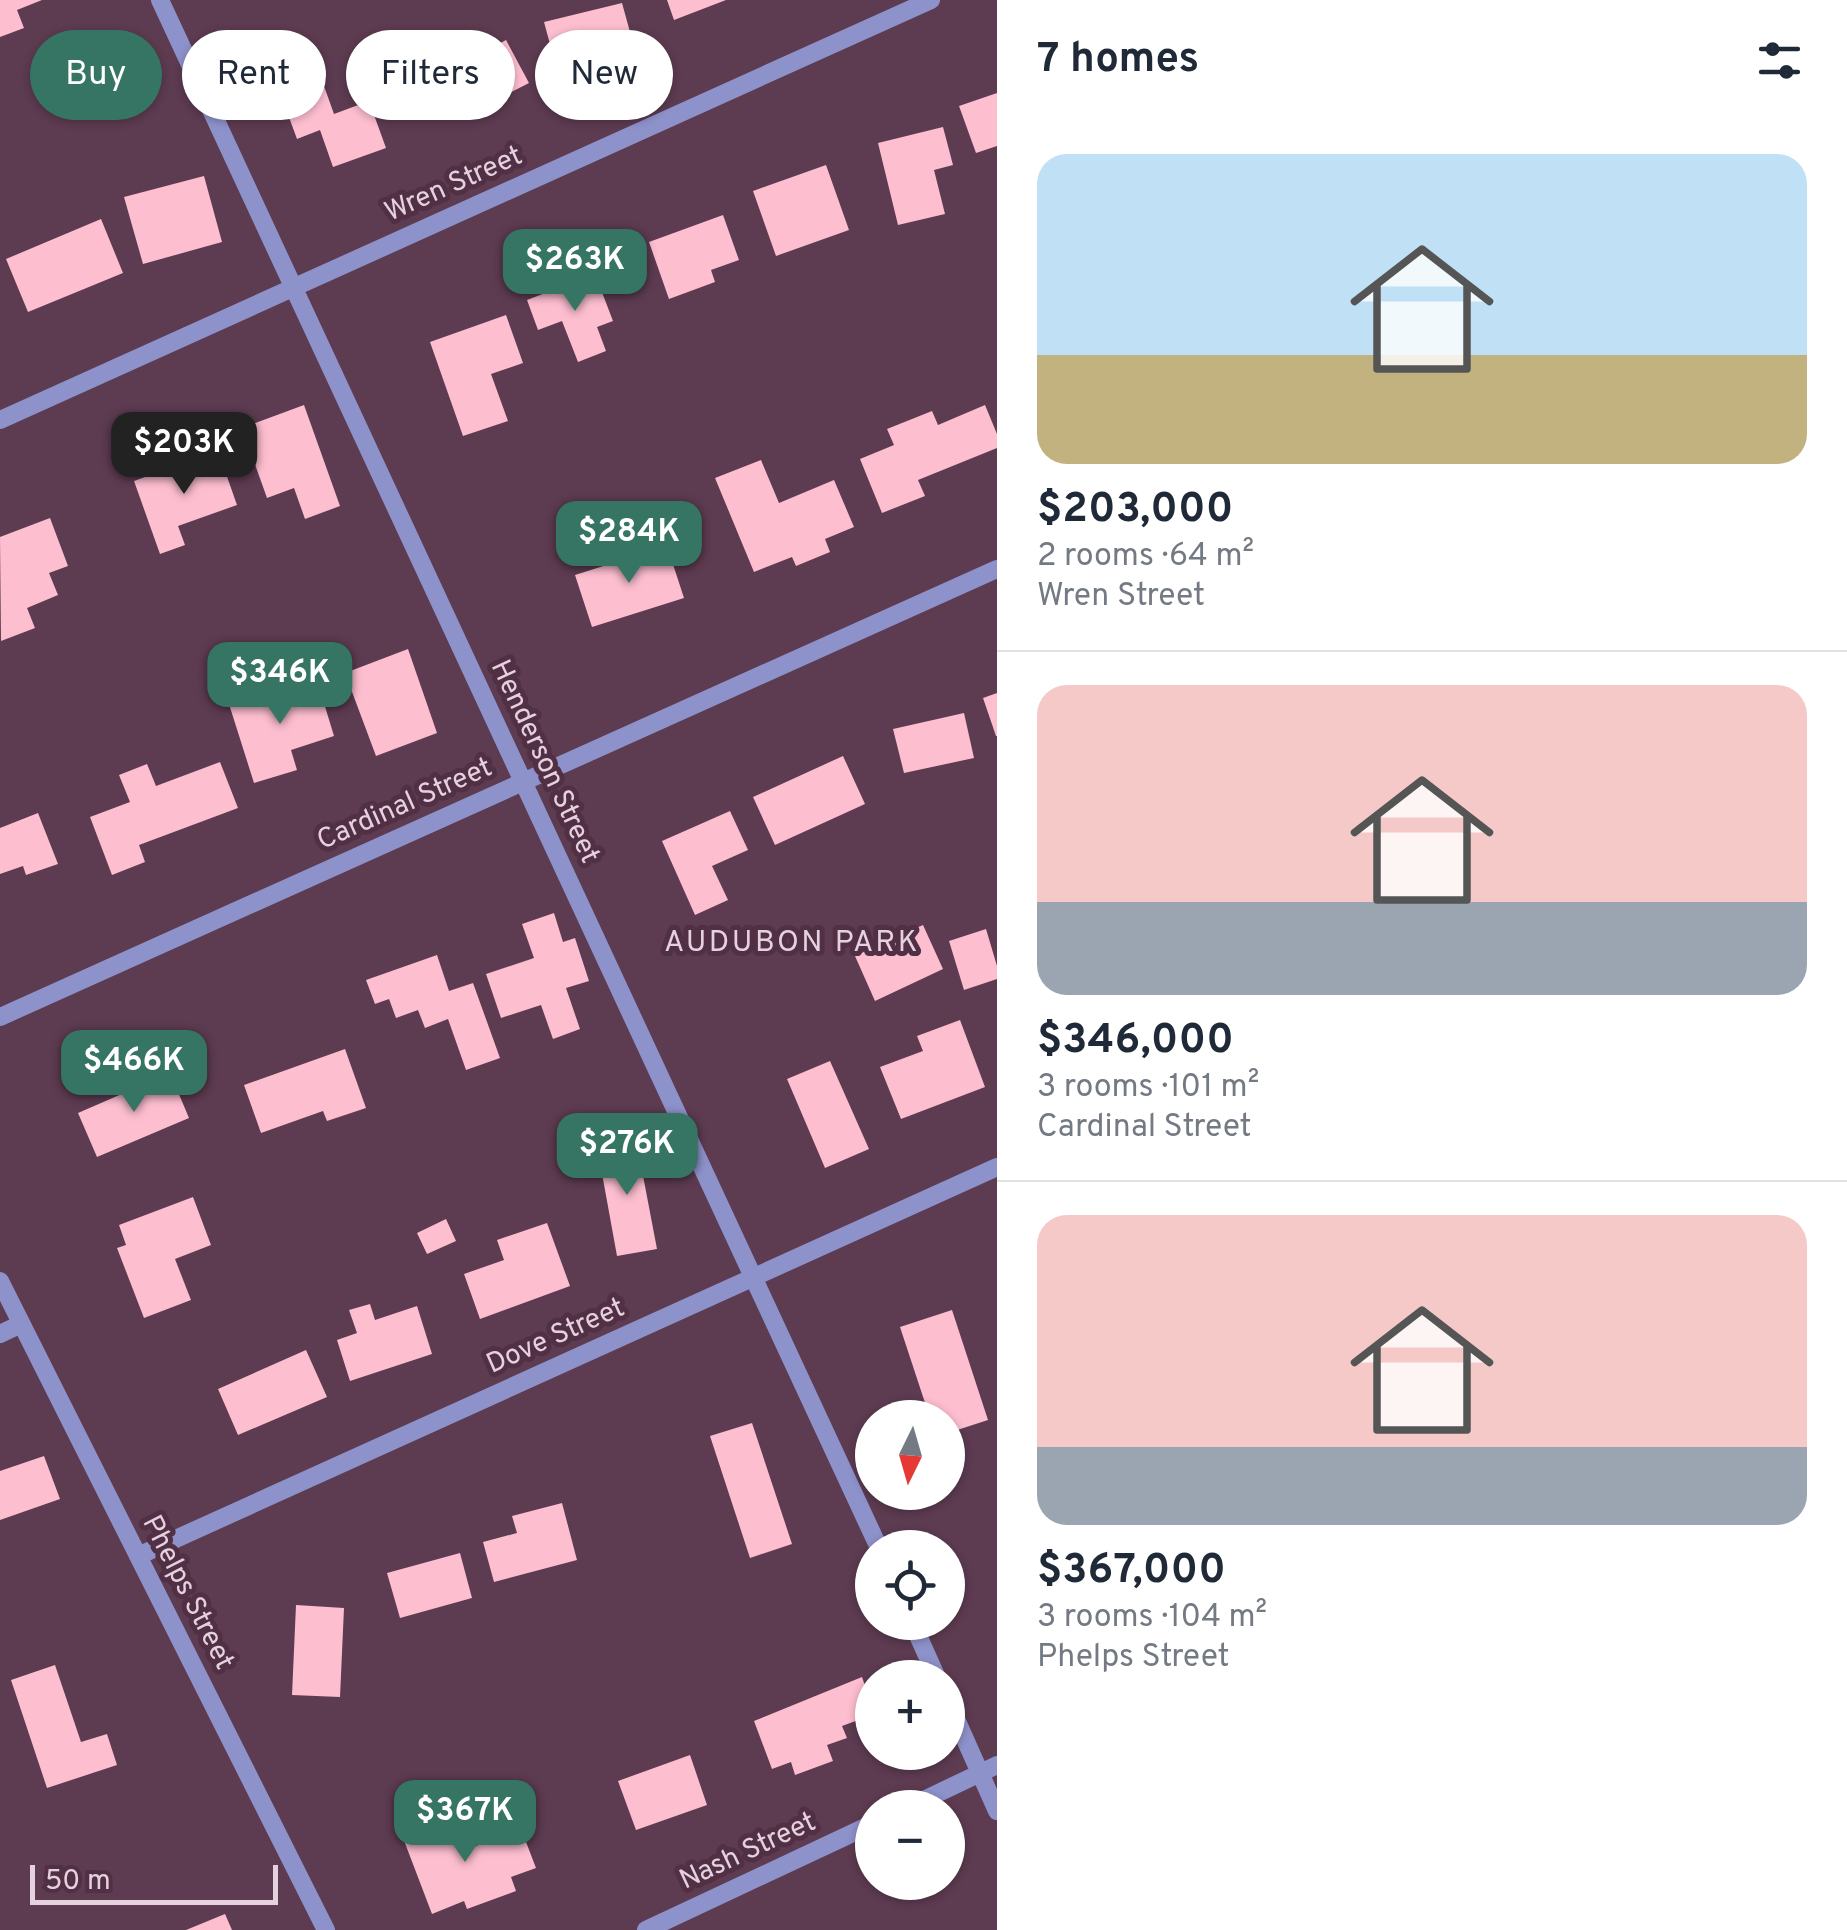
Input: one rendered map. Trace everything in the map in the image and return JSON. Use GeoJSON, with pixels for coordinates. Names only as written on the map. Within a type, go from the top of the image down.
{"type":"FeatureCollection","features":[{"type":"Feature","properties":{"kind":"street","name":"Henderson Street"},"geometry":{"type":"LineString","coordinates":[[160,0],[871,1530]]}},
{"type":"Feature","properties":{"kind":"street","name":"Wren Street"},"geometry":{"type":"LineString","coordinates":[[0,420],[931,0]]}},
{"type":"Feature","properties":{"kind":"street","name":"Cardinal Street"},"geometry":{"type":"LineString","coordinates":[[0,1017],[997,569]]}},
{"type":"Feature","properties":{"kind":"street","name":"Dove Street"},"geometry":{"type":"LineString","coordinates":[[138,1556],[997,1167]]}},
{"type":"Feature","properties":{"kind":"street","name":"Phelps Street"},"geometry":{"type":"LineString","coordinates":[[0,1282],[326,1930]]}},
{"type":"Feature","properties":{"kind":"street"},"geometry":{"type":"LineString","coordinates":[[0,1334],[21,1324]]}},
{"type":"Feature","properties":{"kind":"street"},"geometry":{"type":"LineString","coordinates":[[965,1729],[989,1769],[997,1811]]}},
{"type":"Feature","properties":{"kind":"street"},"geometry":{"type":"LineString","coordinates":[[945,1790],[989,1769]]}},
{"type":"Feature","properties":{"kind":"street","name":"Nash Street"},"geometry":{"type":"LineString","coordinates":[[646,1930],[855,1832]]}},
{"type":"Feature","properties":{"kind":"building"},"geometry":{"type":"Polygon","coordinates":[[[0,0],[42,0],[17,10],[24,28],[0,37],[0,0]]]}},
{"type":"Feature","properties":{"kind":"building"},"geometry":{"type":"Polygon","coordinates":[[[667,0],[726,0],[674,20],[667,0]]]}},
{"type":"Feature","properties":{"kind":"building"},"geometry":{"type":"Polygon","coordinates":[[[622,3],[629,30],[546,30],[544,22],[622,3]]]}},
{"type":"Feature","properties":{"kind":"building"},"geometry":{"type":"Polygon","coordinates":[[[515,57],[529,83],[515,90],[515,57]]]}},
{"type":"Feature","properties":{"kind":"building"},"geometry":{"type":"Polygon","coordinates":[[[326,92],[334,114],[346,110],[346,120],[376,120],[386,148],[333,167],[320,130],[297,139],[290,120],[326,120],[326,92]]]}},
{"type":"Feature","properties":{"kind":"building"},"geometry":{"type":"Polygon","coordinates":[[[997,93],[997,146],[976,153],[959,106],[997,93]]]}},
{"type":"Feature","properties":{"kind":"building"},"geometry":{"type":"Polygon","coordinates":[[[943,127],[953,165],[934,170],[945,214],[898,225],[878,143],[943,127]]]}},
{"type":"Feature","properties":{"kind":"building"},"geometry":{"type":"Polygon","coordinates":[[[826,165],[849,230],[776,256],[753,191],[826,165]]]}},
{"type":"Feature","properties":{"kind":"building"},"geometry":{"type":"Polygon","coordinates":[[[204,176],[222,242],[143,264],[124,197],[204,176]]]}},
{"type":"Feature","properties":{"kind":"building"},"geometry":{"type":"Polygon","coordinates":[[[723,215],[739,260],[711,270],[715,282],[669,299],[649,242],[723,215]]]}},
{"type":"Feature","properties":{"kind":"building"},"geometry":{"type":"Polygon","coordinates":[[[101,219],[123,273],[28,312],[6,259],[101,219]]]}},
{"type":"Feature","properties":{"kind":"building"},"geometry":{"type":"Polygon","coordinates":[[[595,274],[613,321],[597,327],[606,351],[578,362],[562,321],[538,330],[527,300],[595,274]]]}},
{"type":"Feature","properties":{"kind":"building"},"geometry":{"type":"Polygon","coordinates":[[[506,315],[523,363],[491,374],[508,421],[463,436],[430,342],[506,315]]]}},
{"type":"Feature","properties":{"kind":"building"},"geometry":{"type":"Polygon","coordinates":[[[304,405],[340,506],[305,519],[294,488],[267,498],[242,428],[304,405]]]}},
{"type":"Feature","properties":{"kind":"building"},"geometry":{"type":"Polygon","coordinates":[[[985,405],[997,434],[997,448],[918,480],[925,496],[882,513],[860,459],[894,445],[887,429],[932,411],[938,425],[985,405]]]}},
{"type":"Feature","properties":{"kind":"building"},"geometry":{"type":"Polygon","coordinates":[[[218,451],[237,505],[178,526],[185,545],[160,554],[134,481],[218,451]]]}},
{"type":"Feature","properties":{"kind":"building"},"geometry":{"type":"Polygon","coordinates":[[[761,460],[779,503],[834,480],[854,527],[825,539],[830,552],[796,566],[792,557],[754,572],[715,478],[761,460]]]}},
{"type":"Feature","properties":{"kind":"building"},"geometry":{"type":"Polygon","coordinates":[[[50,518],[68,566],[49,573],[58,595],[27,608],[35,628],[1,641],[0,537],[50,518]]]}},
{"type":"Feature","properties":{"kind":"building"},"geometry":{"type":"Polygon","coordinates":[[[667,546],[684,598],[592,627],[575,575],[667,546]]]}},
{"type":"Feature","properties":{"kind":"building"},"geometry":{"type":"Polygon","coordinates":[[[408,649],[437,733],[376,756],[345,673],[408,649]]]}},
{"type":"Feature","properties":{"kind":"building"},"geometry":{"type":"Polygon","coordinates":[[[316,677],[334,736],[291,750],[297,770],[254,783],[229,704],[316,677]]]}},
{"type":"Feature","properties":{"kind":"building"},"geometry":{"type":"Polygon","coordinates":[[[997,693],[997,736],[996,736],[983,698],[997,693]]]}},
{"type":"Feature","properties":{"kind":"building"},"geometry":{"type":"Polygon","coordinates":[[[964,713],[974,758],[904,773],[893,729],[964,713]]]}},
{"type":"Feature","properties":{"kind":"building"},"geometry":{"type":"Polygon","coordinates":[[[843,756],[865,804],[775,845],[753,797],[843,756]]]}},
{"type":"Feature","properties":{"kind":"building"},"geometry":{"type":"Polygon","coordinates":[[[220,762],[238,808],[139,845],[145,862],[112,875],[90,817],[130,802],[119,775],[147,764],[156,786],[220,762]]]}},
{"type":"Feature","properties":{"kind":"building"},"geometry":{"type":"Polygon","coordinates":[[[730,811],[748,850],[712,866],[728,900],[695,915],[662,841],[730,811]]]}},
{"type":"Feature","properties":{"kind":"building"},"geometry":{"type":"Polygon","coordinates":[[[38,813],[58,864],[26,875],[23,866],[0,874],[0,828],[38,813]]]}},
{"type":"Feature","properties":{"kind":"building"},"geometry":{"type":"Polygon","coordinates":[[[554,913],[563,942],[575,938],[589,981],[566,988],[580,1029],[553,1039],[541,1005],[501,1018],[486,974],[534,958],[522,924],[554,913]]]}},
{"type":"Feature","properties":{"kind":"building"},"geometry":{"type":"Polygon","coordinates":[[[923,925],[943,969],[875,1001],[855,956],[923,925]]]}},
{"type":"Feature","properties":{"kind":"building"},"geometry":{"type":"Polygon","coordinates":[[[986,929],[997,979],[964,990],[949,941],[986,929]]]}},
{"type":"Feature","properties":{"kind":"building"},"geometry":{"type":"Polygon","coordinates":[[[437,955],[449,991],[473,983],[500,1058],[466,1070],[448,1019],[425,1028],[418,1010],[396,1018],[389,999],[375,1004],[366,980],[437,955]]]}},
{"type":"Feature","properties":{"kind":"building"},"geometry":{"type":"Polygon","coordinates":[[[960,1020],[985,1087],[901,1119],[880,1067],[923,1051],[917,1036],[960,1020]]]}},
{"type":"Feature","properties":{"kind":"building"},"geometry":{"type":"Polygon","coordinates":[[[345,1049],[366,1108],[327,1121],[323,1111],[261,1133],[244,1085],[345,1049]]]}},
{"type":"Feature","properties":{"kind":"building"},"geometry":{"type":"Polygon","coordinates":[[[830,1061],[869,1149],[825,1168],[787,1079],[830,1061]]]}},
{"type":"Feature","properties":{"kind":"building"},"geometry":{"type":"Polygon","coordinates":[[[170,1073],[189,1118],[97,1157],[78,1113],[170,1073]]]}},
{"type":"Feature","properties":{"kind":"building"},"geometry":{"type":"Polygon","coordinates":[[[636,1139],[657,1249],[617,1256],[597,1146],[636,1139]]]}},
{"type":"Feature","properties":{"kind":"building"},"geometry":{"type":"Polygon","coordinates":[[[193,1197],[211,1245],[175,1259],[191,1300],[144,1318],[117,1248],[126,1245],[119,1225],[193,1197]]]}},
{"type":"Feature","properties":{"kind":"building"},"geometry":{"type":"Polygon","coordinates":[[[446,1219],[456,1241],[427,1254],[417,1233],[446,1219]]]}},
{"type":"Feature","properties":{"kind":"building"},"geometry":{"type":"Polygon","coordinates":[[[547,1223],[570,1286],[480,1319],[464,1274],[504,1260],[497,1240],[547,1223]]]}},
{"type":"Feature","properties":{"kind":"building"},"geometry":{"type":"Polygon","coordinates":[[[370,1304],[375,1320],[417,1306],[432,1354],[350,1381],[337,1340],[357,1333],[349,1310],[370,1304]]]}},
{"type":"Feature","properties":{"kind":"building"},"geometry":{"type":"Polygon","coordinates":[[[952,1310],[988,1420],[965,1427],[965,1400],[924,1400],[900,1327],[952,1310]]]}},
{"type":"Feature","properties":{"kind":"building"},"geometry":{"type":"Polygon","coordinates":[[[306,1350],[327,1397],[238,1435],[218,1389],[306,1350]]]}},
{"type":"Feature","properties":{"kind":"building"},"geometry":{"type":"Polygon","coordinates":[[[752,1423],[792,1544],[750,1558],[710,1436],[752,1423]]]}},
{"type":"Feature","properties":{"kind":"building"},"geometry":{"type":"Polygon","coordinates":[[[44,1456],[60,1499],[0,1520],[0,1471],[44,1456]]]}},
{"type":"Feature","properties":{"kind":"building"},"geometry":{"type":"Polygon","coordinates":[[[562,1503],[577,1560],[494,1582],[483,1542],[517,1533],[512,1516],[562,1503]]]}},
{"type":"Feature","properties":{"kind":"building"},"geometry":{"type":"Polygon","coordinates":[[[460,1553],[472,1598],[400,1618],[387,1573],[460,1553]]]}},
{"type":"Feature","properties":{"kind":"building"},"geometry":{"type":"Polygon","coordinates":[[[296,1605],[344,1608],[340,1697],[292,1695],[296,1605]]]}},
{"type":"Feature","properties":{"kind":"building"},"geometry":{"type":"Polygon","coordinates":[[[55,1665],[81,1742],[107,1734],[117,1765],[47,1788],[11,1680],[55,1665]]]}},
{"type":"Feature","properties":{"kind":"building"},"geometry":{"type":"Polygon","coordinates":[[[855,1680],[855,1721],[842,1726],[847,1738],[827,1745],[833,1761],[795,1775],[791,1762],[772,1769],[754,1721],[855,1680]]]}},
{"type":"Feature","properties":{"kind":"building"},"geometry":{"type":"Polygon","coordinates":[[[690,1755],[707,1805],[636,1830],[618,1781],[690,1755]]]}},
{"type":"Feature","properties":{"kind":"building"},"geometry":{"type":"Polygon","coordinates":[[[430,1819],[436,1834],[464,1824],[473,1847],[521,1829],[536,1868],[511,1877],[516,1891],[467,1909],[464,1901],[432,1914],[400,1830],[430,1819]]]}},
{"type":"Feature","properties":{"kind":"building"},"geometry":{"type":"Polygon","coordinates":[[[225,1914],[232,1930],[186,1930],[225,1914]]]}},
{"type":"Feature","properties":{"kind":"district","name":"AUDUBON PARK"},"geometry":{"type":"Point","coordinates":[792,943]}}]}
